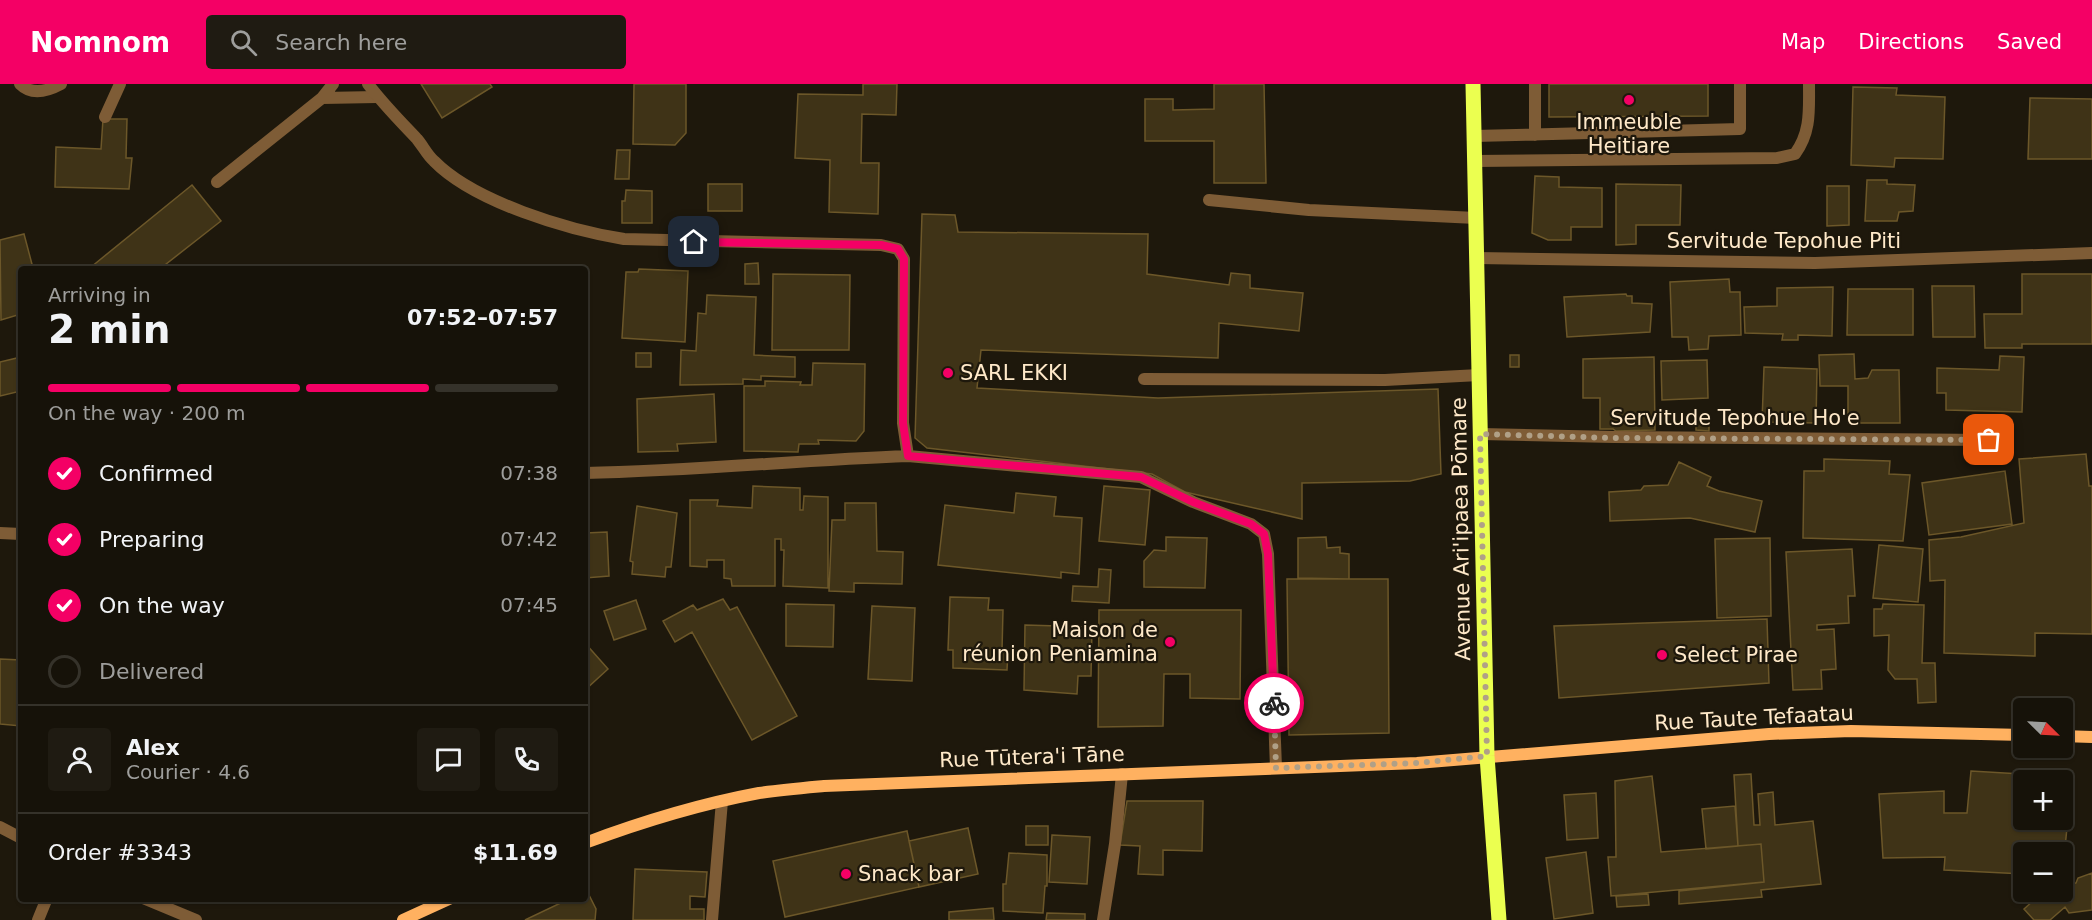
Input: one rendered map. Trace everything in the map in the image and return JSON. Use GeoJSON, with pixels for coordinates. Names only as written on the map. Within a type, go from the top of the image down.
{"type":"FeatureCollection","features":[{"type":"Feature","properties":{"kind":"main road","name":"Avenue Ari'ipaea Pōmare"},"geometry":{"type":"LineString","coordinates":[[1473,84],[1487,756],[1499,920]]}},
{"type":"Feature","properties":{"kind":"main road","name":"Rue Taute Tefaatau"},"geometry":{"type":"LineString","coordinates":[[1487,756],[1769,734],[1851,731],[2013,735]]}},
{"type":"Feature","properties":{"kind":"main road"},"geometry":{"type":"LineString","coordinates":[[2073,736],[2092,737]]}},
{"type":"Feature","properties":{"kind":"main road","name":"Rue Tūtera'i Tāne"},"geometry":{"type":"LineString","coordinates":[[588,842],[647,821],[722,801],[761,793],[824,786],[1417,763],[1487,756]]}},
{"type":"Feature","properties":{"kind":"main road"},"geometry":{"type":"LineString","coordinates":[[403,920],[439,902]]}},
{"type":"Feature","properties":{"kind":"street"},"geometry":{"type":"LineString","coordinates":[[20,84],[28,91],[42,92],[61,84]]}},
{"type":"Feature","properties":{"kind":"street"},"geometry":{"type":"LineString","coordinates":[[105,117],[120,84]]}},
{"type":"Feature","properties":{"kind":"street"},"geometry":{"type":"LineString","coordinates":[[218,182],[322,98],[333,84]]}},
{"type":"Feature","properties":{"kind":"street"},"geometry":{"type":"LineString","coordinates":[[368,84],[377,97],[418,140],[434,162],[463,184],[501,203],[547,221],[586,233],[624,239],[833,246],[881,245],[898,249],[904,259],[903,423],[908,456]]}},
{"type":"Feature","properties":{"kind":"street"},"geometry":{"type":"LineString","coordinates":[[1535,84],[1535,135]]}},
{"type":"Feature","properties":{"kind":"street"},"geometry":{"type":"LineString","coordinates":[[1474,136],[1740,129],[1740,84]]}},
{"type":"Feature","properties":{"kind":"street"},"geometry":{"type":"LineString","coordinates":[[1475,161],[1777,158],[1795,154],[1805,141],[1809,114],[1809,84]]}},
{"type":"Feature","properties":{"kind":"street"},"geometry":{"type":"LineString","coordinates":[[322,98],[377,97]]}},
{"type":"Feature","properties":{"kind":"street"},"geometry":{"type":"LineString","coordinates":[[1209,200],[1309,210],[1476,218]]}},
{"type":"Feature","properties":{"kind":"street","name":"Servitude Tepohue Piti"},"geometry":{"type":"LineString","coordinates":[[1477,258],[1815,263],[2092,253]]}},
{"type":"Feature","properties":{"kind":"street"},"geometry":{"type":"LineString","coordinates":[[1144,379],[1385,380],[1479,375]]}},
{"type":"Feature","properties":{"kind":"street","name":"Servitude Tepohue Ho'e"},"geometry":{"type":"LineString","coordinates":[[1480,434],[1614,438],[1989,440]]}},
{"type":"Feature","properties":{"kind":"street"},"geometry":{"type":"LineString","coordinates":[[588,473],[640,472],[824,459],[908,456],[1141,477],[1193,502],[1251,524],[1264,534],[1269,577],[1276,768]]}},
{"type":"Feature","properties":{"kind":"street"},"geometry":{"type":"LineString","coordinates":[[0,533],[18,534]]}},
{"type":"Feature","properties":{"kind":"street"},"geometry":{"type":"LineString","coordinates":[[1103,920],[1115,844],[1122,774]]}},
{"type":"Feature","properties":{"kind":"street"},"geometry":{"type":"LineString","coordinates":[[712,920],[722,801]]}},
{"type":"Feature","properties":{"kind":"street"},"geometry":{"type":"LineString","coordinates":[[0,827],[18,836]]}},
{"type":"Feature","properties":{"kind":"street"},"geometry":{"type":"LineString","coordinates":[[38,920],[45,902]]}},
{"type":"Feature","properties":{"kind":"street"},"geometry":{"type":"LineString","coordinates":[[153,902],[196,920]]}},
{"type":"Feature","properties":{"kind":"building"},"geometry":{"type":"Polygon","coordinates":[[[421,84],[490,84],[492,87],[442,118],[421,84]]]}},
{"type":"Feature","properties":{"kind":"building"},"geometry":{"type":"Polygon","coordinates":[[[634,84],[686,84],[686,133],[675,145],[633,144],[634,84]]]}},
{"type":"Feature","properties":{"kind":"building"},"geometry":{"type":"Polygon","coordinates":[[[863,84],[897,84],[896,115],[862,114],[861,163],[879,163],[878,214],[829,212],[830,160],[795,158],[798,94],[863,95],[863,84]]]}},
{"type":"Feature","properties":{"kind":"building"},"geometry":{"type":"Polygon","coordinates":[[[1214,84],[1264,84],[1266,183],[1214,183],[1214,141],[1145,141],[1145,99],[1173,99],[1173,110],[1214,109],[1214,84]]]}},
{"type":"Feature","properties":{"kind":"building","name":"Immeuble Heitiare"},"geometry":{"type":"Polygon","coordinates":[[[1549,84],[1708,84],[1708,116],[1549,117],[1549,84]]]}},
{"type":"Feature","properties":{"kind":"building"},"geometry":{"type":"Polygon","coordinates":[[[1853,87],[1897,88],[1896,95],[1945,97],[1943,159],[1895,158],[1894,167],[1851,165],[1853,87]]]}},
{"type":"Feature","properties":{"kind":"building"},"geometry":{"type":"Polygon","coordinates":[[[2030,98],[2092,99],[2092,159],[2028,159],[2030,98]]]}},
{"type":"Feature","properties":{"kind":"building"},"geometry":{"type":"Polygon","coordinates":[[[103,119],[127,119],[126,158],[132,158],[129,189],[55,187],[56,147],[101,149],[103,119]]]}},
{"type":"Feature","properties":{"kind":"building"},"geometry":{"type":"Polygon","coordinates":[[[617,150],[630,150],[629,179],[615,179],[617,150]]]}},
{"type":"Feature","properties":{"kind":"building"},"geometry":{"type":"Polygon","coordinates":[[[1535,176],[1559,177],[1559,187],[1602,188],[1602,227],[1571,227],[1571,240],[1548,240],[1532,233],[1535,176]]]}},
{"type":"Feature","properties":{"kind":"building"},"geometry":{"type":"Polygon","coordinates":[[[1867,180],[1887,180],[1887,184],[1915,185],[1913,211],[1899,212],[1897,221],[1865,221],[1867,180]]]}},
{"type":"Feature","properties":{"kind":"building"},"geometry":{"type":"Polygon","coordinates":[[[708,184],[742,184],[742,211],[708,211],[708,184]]]}},
{"type":"Feature","properties":{"kind":"building"},"geometry":{"type":"Polygon","coordinates":[[[1616,184],[1681,185],[1680,225],[1636,225],[1636,244],[1616,245],[1616,184]]]}},
{"type":"Feature","properties":{"kind":"building"},"geometry":{"type":"Polygon","coordinates":[[[192,185],[221,221],[164,266],[92,266],[192,185]]]}},
{"type":"Feature","properties":{"kind":"building"},"geometry":{"type":"Polygon","coordinates":[[[1827,186],[1849,186],[1849,225],[1827,226],[1827,186]]]}},
{"type":"Feature","properties":{"kind":"building"},"geometry":{"type":"Polygon","coordinates":[[[626,190],[652,191],[652,223],[622,223],[622,201],[625,201],[626,190]]]}},
{"type":"Feature","properties":{"kind":"building","name":"SARL EKKI"},"geometry":{"type":"Polygon","coordinates":[[[922,214],[955,215],[958,232],[1148,234],[1147,274],[1229,285],[1231,273],[1250,275],[1250,288],[1303,293],[1299,331],[1219,323],[1218,358],[981,350],[977,388],[1158,398],[1438,389],[1441,474],[1410,481],[1302,483],[1302,519],[1185,492],[1152,474],[927,448],[915,438],[922,214]]]}},
{"type":"Feature","properties":{"kind":"building"},"geometry":{"type":"Polygon","coordinates":[[[24,234],[32,266],[18,266],[18,315],[1,320],[0,240],[24,234]]]}},
{"type":"Feature","properties":{"kind":"building"},"geometry":{"type":"Polygon","coordinates":[[[758,263],[759,284],[745,284],[745,264],[758,263]]]}},
{"type":"Feature","properties":{"kind":"building"},"geometry":{"type":"Polygon","coordinates":[[[639,269],[688,271],[685,342],[622,338],[626,272],[638,272],[639,269]]]}},
{"type":"Feature","properties":{"kind":"building"},"geometry":{"type":"Polygon","coordinates":[[[773,274],[850,275],[849,350],[772,350],[773,274]]]}},
{"type":"Feature","properties":{"kind":"building"},"geometry":{"type":"Polygon","coordinates":[[[2022,274],[2092,274],[2092,344],[2022,344],[2022,348],[1985,348],[1984,314],[2022,314],[2022,274]]]}},
{"type":"Feature","properties":{"kind":"building"},"geometry":{"type":"Polygon","coordinates":[[[1729,279],[1730,292],[1740,292],[1741,335],[1709,336],[1708,349],[1689,350],[1688,337],[1672,337],[1670,282],[1729,279]]]}},
{"type":"Feature","properties":{"kind":"building"},"geometry":{"type":"Polygon","coordinates":[[[1932,286],[1974,286],[1975,337],[1933,337],[1932,286]]]}},
{"type":"Feature","properties":{"kind":"building"},"geometry":{"type":"Polygon","coordinates":[[[1833,287],[1832,336],[1798,335],[1798,340],[1782,340],[1783,334],[1745,333],[1744,307],[1777,306],[1777,288],[1833,287]]]}},
{"type":"Feature","properties":{"kind":"building"},"geometry":{"type":"Polygon","coordinates":[[[1848,289],[1913,289],[1913,335],[1847,335],[1848,289]]]}},
{"type":"Feature","properties":{"kind":"building"},"geometry":{"type":"Polygon","coordinates":[[[1626,294],[1632,296],[1632,303],[1652,304],[1650,332],[1567,337],[1564,297],[1626,294]]]}},
{"type":"Feature","properties":{"kind":"building"},"geometry":{"type":"Polygon","coordinates":[[[707,295],[756,297],[754,355],[795,357],[795,377],[761,376],[761,380],[743,379],[743,384],[680,385],[681,350],[696,351],[698,313],[706,314],[707,295]]]}},
{"type":"Feature","properties":{"kind":"building"},"geometry":{"type":"Polygon","coordinates":[[[636,353],[651,353],[651,367],[636,367],[636,353]]]}},
{"type":"Feature","properties":{"kind":"building"},"geometry":{"type":"Polygon","coordinates":[[[1854,354],[1855,379],[1868,378],[1872,370],[1899,370],[1900,423],[1848,423],[1848,386],[1820,386],[1819,355],[1854,354]]]}},
{"type":"Feature","properties":{"kind":"building"},"geometry":{"type":"Polygon","coordinates":[[[1510,355],[1519,355],[1519,367],[1510,367],[1510,355]]]}},
{"type":"Feature","properties":{"kind":"building"},"geometry":{"type":"Polygon","coordinates":[[[2000,356],[2024,357],[2022,412],[1946,410],[1946,393],[1937,393],[1937,368],[1999,370],[2000,356]]]}},
{"type":"Feature","properties":{"kind":"building"},"geometry":{"type":"Polygon","coordinates":[[[1654,357],[1655,430],[1600,429],[1600,398],[1583,398],[1583,359],[1654,357]]]}},
{"type":"Feature","properties":{"kind":"building"},"geometry":{"type":"Polygon","coordinates":[[[17,358],[18,392],[0,396],[0,362],[17,358]]]}},
{"type":"Feature","properties":{"kind":"building"},"geometry":{"type":"Polygon","coordinates":[[[1707,360],[1708,398],[1662,400],[1661,361],[1707,360]]]}},
{"type":"Feature","properties":{"kind":"building"},"geometry":{"type":"Polygon","coordinates":[[[813,363],[865,364],[864,431],[856,441],[818,440],[819,444],[799,444],[798,452],[744,451],[744,386],[765,386],[765,381],[801,382],[800,385],[812,385],[813,363]]]}},
{"type":"Feature","properties":{"kind":"building"},"geometry":{"type":"Polygon","coordinates":[[[1764,367],[1817,369],[1816,423],[1762,422],[1764,367]]]}},
{"type":"Feature","properties":{"kind":"building"},"geometry":{"type":"Polygon","coordinates":[[[714,394],[716,442],[677,444],[678,451],[638,452],[637,399],[714,394]]]}},
{"type":"Feature","properties":{"kind":"building"},"geometry":{"type":"Polygon","coordinates":[[[1696,417],[1709,418],[1709,431],[1696,430],[1696,417]]]}},
{"type":"Feature","properties":{"kind":"building"},"geometry":{"type":"Polygon","coordinates":[[[2086,454],[2089,486],[2092,486],[2092,634],[2035,633],[2035,656],[1944,653],[1945,580],[1930,581],[1929,540],[1961,537],[2024,523],[2019,459],[2086,454]]]}},
{"type":"Feature","properties":{"kind":"building"},"geometry":{"type":"Polygon","coordinates":[[[1824,459],[1890,461],[1889,474],[1910,475],[1903,541],[1803,538],[1804,471],[1824,471],[1824,459]]]}},
{"type":"Feature","properties":{"kind":"building"},"geometry":{"type":"Polygon","coordinates":[[[1679,462],[1711,477],[1707,486],[1762,501],[1755,532],[1690,518],[1610,521],[1609,492],[1641,490],[1644,486],[1668,485],[1679,462]]]}},
{"type":"Feature","properties":{"kind":"building"},"geometry":{"type":"Polygon","coordinates":[[[2005,471],[2012,524],[1929,535],[1922,483],[2005,471]]]}},
{"type":"Feature","properties":{"kind":"building"},"geometry":{"type":"Polygon","coordinates":[[[753,486],[800,488],[800,510],[803,510],[804,496],[828,497],[828,588],[783,586],[784,550],[781,550],[781,539],[775,539],[775,586],[732,586],[731,579],[724,578],[724,560],[707,560],[707,567],[690,566],[690,500],[718,500],[717,506],[752,508],[753,486]]]}},
{"type":"Feature","properties":{"kind":"building"},"geometry":{"type":"Polygon","coordinates":[[[1104,486],[1150,490],[1145,545],[1099,541],[1104,486]]]}},
{"type":"Feature","properties":{"kind":"building"},"geometry":{"type":"Polygon","coordinates":[[[1016,493],[1056,497],[1054,516],[1082,518],[1079,574],[1061,572],[1061,578],[938,565],[945,505],[1014,513],[1016,493]]]}},
{"type":"Feature","properties":{"kind":"building"},"geometry":{"type":"Polygon","coordinates":[[[845,503],[876,503],[877,551],[903,552],[902,584],[854,583],[854,592],[829,591],[832,520],[845,520],[845,503]]]}},
{"type":"Feature","properties":{"kind":"building"},"geometry":{"type":"Polygon","coordinates":[[[637,506],[677,513],[671,567],[666,567],[665,577],[632,574],[633,562],[630,561],[637,506]]]}},
{"type":"Feature","properties":{"kind":"building"},"geometry":{"type":"Polygon","coordinates":[[[607,532],[609,576],[588,578],[588,533],[607,532]]]}},
{"type":"Feature","properties":{"kind":"building"},"geometry":{"type":"Polygon","coordinates":[[[1166,537],[1207,538],[1205,588],[1144,587],[1144,561],[1154,550],[1166,551],[1166,537]]]}},
{"type":"Feature","properties":{"kind":"building"},"geometry":{"type":"Polygon","coordinates":[[[1326,537],[1327,548],[1340,547],[1340,553],[1349,554],[1349,579],[1298,578],[1298,538],[1326,537]]]}},
{"type":"Feature","properties":{"kind":"building"},"geometry":{"type":"Polygon","coordinates":[[[1770,538],[1771,616],[1717,618],[1715,539],[1770,538]]]}},
{"type":"Feature","properties":{"kind":"building"},"geometry":{"type":"Polygon","coordinates":[[[1879,545],[1923,549],[1918,602],[1873,598],[1879,545]]]}},
{"type":"Feature","properties":{"kind":"building"},"geometry":{"type":"Polygon","coordinates":[[[1852,549],[1855,596],[1848,596],[1849,623],[1817,625],[1817,630],[1834,629],[1836,669],[1821,670],[1822,689],[1793,690],[1786,552],[1852,549]]]}},
{"type":"Feature","properties":{"kind":"building"},"geometry":{"type":"Polygon","coordinates":[[[1099,569],[1111,570],[1109,603],[1072,601],[1073,586],[1098,587],[1099,569]]]}},
{"type":"Feature","properties":{"kind":"building"},"geometry":{"type":"Polygon","coordinates":[[[1287,579],[1388,579],[1389,733],[1289,735],[1287,579]]]}},
{"type":"Feature","properties":{"kind":"building"},"geometry":{"type":"Polygon","coordinates":[[[950,597],[989,598],[988,610],[1003,610],[1002,651],[1008,651],[1007,670],[953,668],[953,650],[948,650],[950,597]]]}},
{"type":"Feature","properties":{"kind":"building"},"geometry":{"type":"Polygon","coordinates":[[[723,599],[730,610],[737,607],[797,716],[752,740],[692,632],[675,642],[663,621],[693,605],[697,610],[723,599]]]}},
{"type":"Feature","properties":{"kind":"building"},"geometry":{"type":"Polygon","coordinates":[[[636,600],[646,629],[614,640],[604,611],[636,600]]]}},
{"type":"Feature","properties":{"kind":"building"},"geometry":{"type":"Polygon","coordinates":[[[786,604],[834,605],[833,647],[786,646],[786,604]]]}},
{"type":"Feature","properties":{"kind":"building"},"geometry":{"type":"Polygon","coordinates":[[[1883,604],[1924,605],[1922,663],[1935,663],[1936,702],[1918,703],[1917,679],[1895,679],[1888,670],[1889,635],[1874,636],[1874,609],[1882,609],[1883,604]]]}},
{"type":"Feature","properties":{"kind":"building"},"geometry":{"type":"Polygon","coordinates":[[[872,606],[915,608],[912,681],[868,679],[872,606]]]}},
{"type":"Feature","properties":{"kind":"building","name":"Maison de réunion Peniamina"},"geometry":{"type":"Polygon","coordinates":[[[1099,610],[1241,610],[1240,699],[1190,698],[1190,674],[1164,674],[1163,726],[1098,727],[1099,610]]]}},
{"type":"Feature","properties":{"kind":"building","name":"Select Pirae"},"geometry":{"type":"Polygon","coordinates":[[[1767,619],[1769,683],[1559,698],[1554,626],[1767,619]]]}},
{"type":"Feature","properties":{"kind":"building"},"geometry":{"type":"Polygon","coordinates":[[[1025,625],[1092,627],[1091,676],[1078,676],[1077,694],[1024,690],[1025,625]]]}},
{"type":"Feature","properties":{"kind":"building"},"geometry":{"type":"Polygon","coordinates":[[[588,646],[608,669],[588,687],[588,646]]]}},
{"type":"Feature","properties":{"kind":"building"},"geometry":{"type":"Polygon","coordinates":[[[0,659],[18,660],[18,726],[0,724],[0,659]]]}},
{"type":"Feature","properties":{"kind":"building"},"geometry":{"type":"Polygon","coordinates":[[[1971,771],[2013,773],[2013,830],[2067,830],[2066,842],[2013,842],[2013,873],[1944,870],[1945,857],[1883,858],[1879,794],[1944,791],[1944,813],[1967,813],[1971,771]]]}},
{"type":"Feature","properties":{"kind":"building"},"geometry":{"type":"Polygon","coordinates":[[[1751,774],[1754,825],[1760,825],[1758,794],[1773,792],[1775,825],[1813,821],[1821,884],[1761,890],[1762,897],[1679,904],[1679,891],[1764,882],[1761,844],[1738,846],[1734,775],[1751,774]]]}},
{"type":"Feature","properties":{"kind":"building"},"geometry":{"type":"Polygon","coordinates":[[[1652,776],[1661,852],[1761,844],[1764,882],[1611,896],[1608,857],[1616,857],[1615,781],[1652,776]]]}},
{"type":"Feature","properties":{"kind":"building"},"geometry":{"type":"Polygon","coordinates":[[[1596,793],[1598,838],[1567,840],[1564,795],[1596,793]]]}},
{"type":"Feature","properties":{"kind":"building"},"geometry":{"type":"Polygon","coordinates":[[[1127,801],[1203,801],[1202,851],[1163,850],[1163,875],[1138,874],[1140,846],[1120,845],[1127,801]]]}},
{"type":"Feature","properties":{"kind":"building"},"geometry":{"type":"Polygon","coordinates":[[[1735,806],[1738,846],[1706,849],[1702,809],[1735,806]]]}},
{"type":"Feature","properties":{"kind":"building"},"geometry":{"type":"Polygon","coordinates":[[[1026,826],[1048,826],[1048,845],[1026,845],[1026,826]]]}},
{"type":"Feature","properties":{"kind":"building"},"geometry":{"type":"Polygon","coordinates":[[[968,828],[978,874],[919,887],[909,841],[968,828]]]}},
{"type":"Feature","properties":{"kind":"building","name":"Snack bar"},"geometry":{"type":"Polygon","coordinates":[[[907,831],[919,887],[785,917],[773,861],[907,831]]]}},
{"type":"Feature","properties":{"kind":"building"},"geometry":{"type":"Polygon","coordinates":[[[1052,835],[1090,837],[1087,884],[1049,882],[1052,835]]]}},
{"type":"Feature","properties":{"kind":"building"},"geometry":{"type":"Polygon","coordinates":[[[1586,852],[1593,913],[1554,919],[1546,858],[1586,852]]]}},
{"type":"Feature","properties":{"kind":"building"},"geometry":{"type":"Polygon","coordinates":[[[1009,853],[1047,855],[1047,886],[1045,886],[1043,913],[1003,911],[1003,884],[1006,884],[1009,853]]]}},
{"type":"Feature","properties":{"kind":"building"},"geometry":{"type":"Polygon","coordinates":[[[635,869],[707,872],[705,897],[690,896],[690,909],[704,909],[704,920],[633,920],[635,869]]]}},
{"type":"Feature","properties":{"kind":"building"},"geometry":{"type":"Polygon","coordinates":[[[2092,873],[2092,910],[2069,913],[2065,907],[2050,920],[2034,920],[2024,909],[2032,902],[2073,902],[2073,884],[2078,878],[2092,873]]]}},
{"type":"Feature","properties":{"kind":"building"},"geometry":{"type":"Polygon","coordinates":[[[588,893],[596,909],[595,920],[525,920],[563,902],[588,902],[588,893]]]}},
{"type":"Feature","properties":{"kind":"building"},"geometry":{"type":"Polygon","coordinates":[[[1648,894],[1649,905],[1617,907],[1616,896],[1648,894]]]}},
{"type":"Feature","properties":{"kind":"building"},"geometry":{"type":"Polygon","coordinates":[[[993,908],[994,920],[949,920],[949,912],[993,908]]]}},
{"type":"Feature","properties":{"kind":"building"},"geometry":{"type":"Polygon","coordinates":[[[1047,913],[1085,914],[1085,920],[1046,920],[1047,913]]]}},
{"type":"Feature","properties":{"kind":"way so far"},"geometry":{"type":"LineString","coordinates":[[1274,703],[1276,768],[1417,763],[1487,756],[1480,434],[1614,438],[1989,440]]}},
{"type":"Feature","properties":{"kind":"place","name":"Immeuble Heitiare"},"geometry":{"type":"Point","coordinates":[1629,100]}},
{"type":"Feature","properties":{"kind":"place","name":"SARL EKKI"},"geometry":{"type":"Point","coordinates":[948,373]}},
{"type":"Feature","properties":{"kind":"place","name":"Maison de réunion Peniamina"},"geometry":{"type":"Point","coordinates":[1170,642]}},
{"type":"Feature","properties":{"kind":"place","name":"Select Pirae"},"geometry":{"type":"Point","coordinates":[1662,655]}},
{"type":"Feature","properties":{"kind":"place","name":"Snack bar"},"geometry":{"type":"Point","coordinates":[846,874]}},
{"type":"Feature","properties":{"kind":"route"},"geometry":{"type":"LineString","coordinates":[[694,242],[881,245],[898,249],[904,259],[903,423],[908,456],[1141,477],[1193,502],[1251,524],[1264,534],[1268,554],[1274,703]]}}]}
